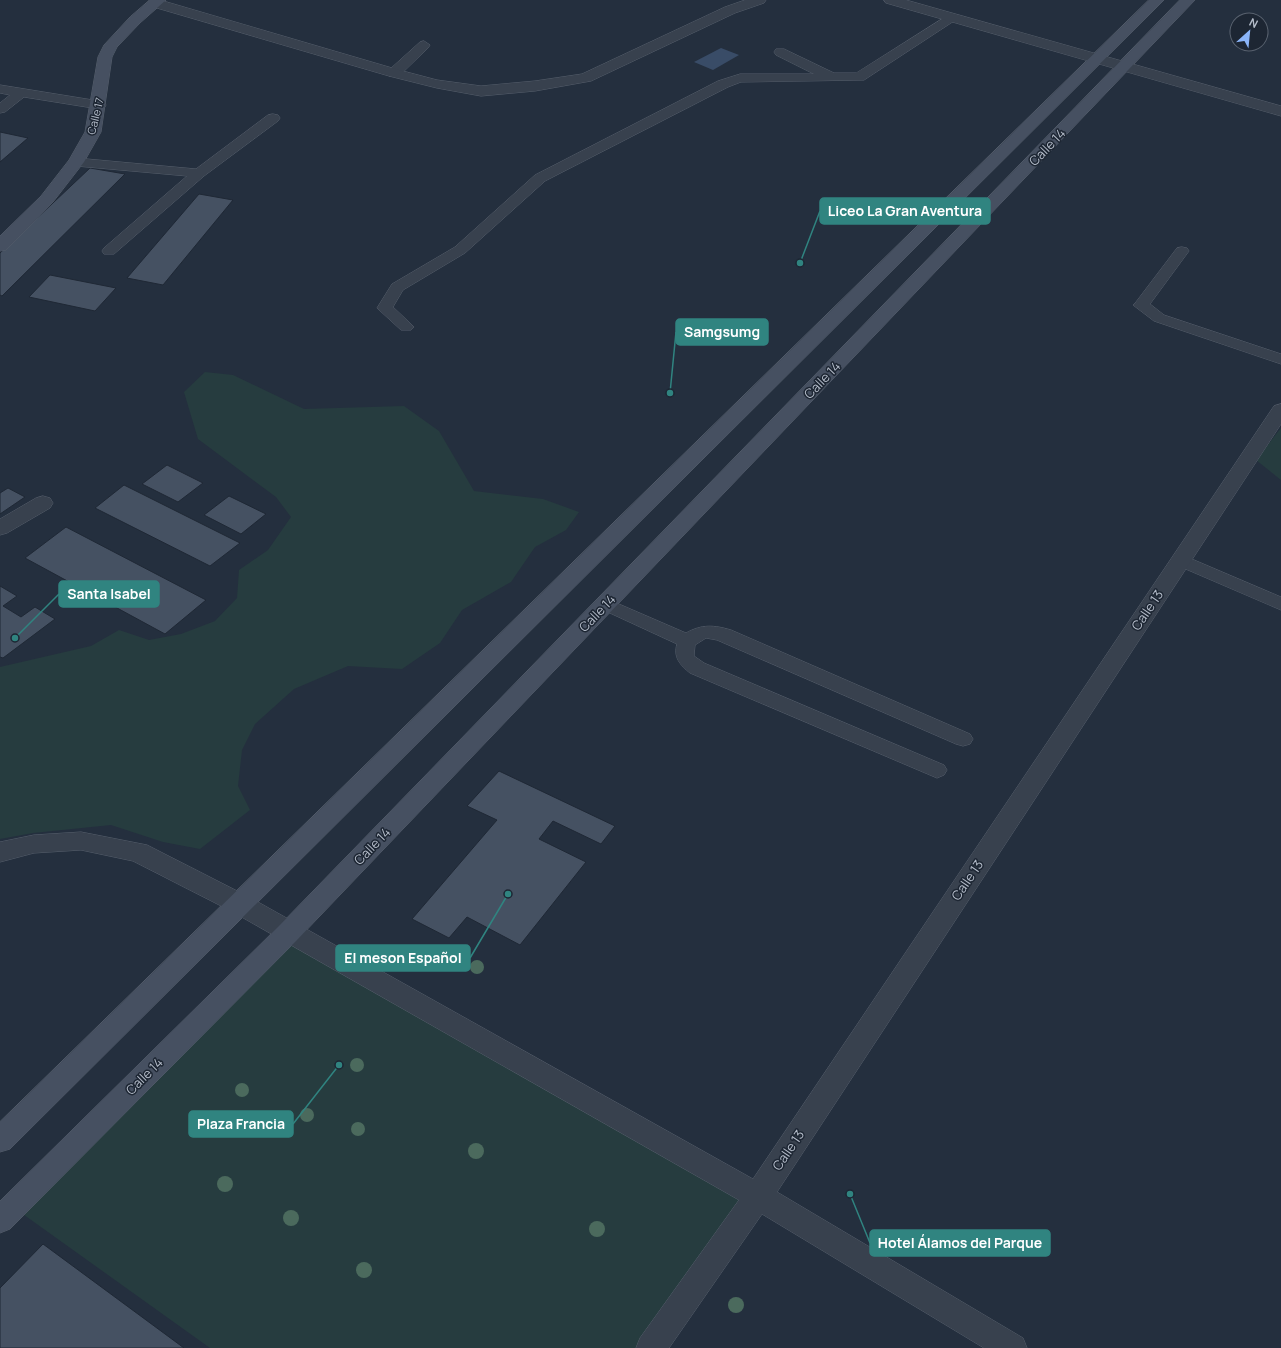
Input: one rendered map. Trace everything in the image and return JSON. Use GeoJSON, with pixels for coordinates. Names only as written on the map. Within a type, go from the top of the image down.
{"type":"FeatureCollection","features":[{"type":"Feature","properties":{"kind":"main road","name":"Calle 14"},"geometry":{"type":"LineString","coordinates":[[0,1140],[1098,60],[1157,0]]}},
{"type":"Feature","properties":{"kind":"main road","name":"Calle 14"},"geometry":{"type":"LineString","coordinates":[[0,1220],[288,933],[1188,0]]}},
{"type":"Feature","properties":{"kind":"main road","name":"Calle 17"},"geometry":{"type":"LineString","coordinates":[[0,246],[47,199],[76,162],[93,132],[99,105],[105,57],[111,45],[135,20],[157,2]]}},
{"type":"Feature","properties":{"kind":"street"},"geometry":{"type":"LineString","coordinates":[[157,2],[394,73],[437,84],[481,91],[520,88],[586,78],[730,10],[759,0]]}},
{"type":"Feature","properties":{"kind":"street"},"geometry":{"type":"LineString","coordinates":[[891,0],[1281,111]]}},
{"type":"Feature","properties":{"kind":"street","name":"Calle 13"},"geometry":{"type":"LineString","coordinates":[[651,1348],[758,1196],[1281,410]]}},
{"type":"Feature","properties":{"kind":"street"},"geometry":{"type":"LineString","coordinates":[[0,528],[44,503]]}},
{"type":"Feature","properties":{"kind":"street"},"geometry":{"type":"LineString","coordinates":[[0,852],[34,844],[81,841],[138,852],[240,904],[288,933],[758,1196],[1012,1348]]}},
{"type":"Feature","properties":{"kind":"lane"},"geometry":{"type":"LineString","coordinates":[[406,326],[385,308],[397,287],[460,250],[540,178],[723,84],[740,78],[859,77],[950,18]]}},
{"type":"Feature","properties":{"kind":"lane"},"geometry":{"type":"LineString","coordinates":[[394,73],[424,45]]}},
{"type":"Feature","properties":{"kind":"lane"},"geometry":{"type":"LineString","coordinates":[[780,52],[826,77]]}},
{"type":"Feature","properties":{"kind":"lane"},"geometry":{"type":"LineString","coordinates":[[798,90],[826,77]]}},
{"type":"Feature","properties":{"kind":"lane"},"geometry":{"type":"LineString","coordinates":[[0,89],[99,105]]}},
{"type":"Feature","properties":{"kind":"lane"},"geometry":{"type":"LineString","coordinates":[[0,109],[22,92]]}},
{"type":"Feature","properties":{"kind":"lane"},"geometry":{"type":"LineString","coordinates":[[109,251],[199,173],[273,118]]}},
{"type":"Feature","properties":{"kind":"lane"},"geometry":{"type":"LineString","coordinates":[[76,162],[199,173]]}},
{"type":"Feature","properties":{"kind":"lane"},"geometry":{"type":"LineString","coordinates":[[1182,251],[1141,306],[1158,318],[1281,359]]}},
{"type":"Feature","properties":{"kind":"lane"},"geometry":{"type":"LineString","coordinates":[[1180,560],[1281,604]]}},
{"type":"Feature","properties":{"kind":"lane"},"geometry":{"type":"LineString","coordinates":[[605,604],[687,641]]}},
{"type":"Feature","properties":{"kind":"lane"},"geometry":{"type":"LineString","coordinates":[[937,770],[697,668],[687,662],[684,651],[687,641],[701,632],[713,632],[724,635],[963,740]]}},
{"type":"Feature","properties":{"kind":"green space"},"geometry":{"type":"Polygon","coordinates":[[[205,372],[233,375],[304,409],[404,406],[439,431],[474,491],[543,499],[579,512],[566,530],[535,547],[511,582],[462,610],[440,643],[402,669],[348,666],[294,689],[255,724],[242,750],[238,786],[250,810],[200,849],[163,842],[111,825],[33,833],[0,839],[0,667],[91,646],[119,630],[149,640],[181,634],[215,621],[237,598],[239,570],[268,550],[291,517],[276,497],[198,439],[184,392],[205,372]]]}},
{"type":"Feature","properties":{"kind":"green space"},"geometry":{"type":"Polygon","coordinates":[[[1281,428],[1281,480],[1256,460],[1281,428]]]}},
{"type":"Feature","properties":{"kind":"green space"},"geometry":{"type":"Polygon","coordinates":[[[288,933],[758,1196],[651,1348],[210,1348],[13,1207],[288,933]]]}},
{"type":"Feature","properties":{"kind":"water"},"geometry":{"type":"Polygon","coordinates":[[[721,48],[739,55],[713,70],[694,62],[721,48]]]}},
{"type":"Feature","properties":{"kind":"building"},"geometry":{"type":"Polygon","coordinates":[[[0,132],[28,138],[0,162],[0,132]]]}},
{"type":"Feature","properties":{"kind":"building"},"geometry":{"type":"Polygon","coordinates":[[[90,168],[125,174],[2,296],[0,295],[0,253],[90,168]]]}},
{"type":"Feature","properties":{"kind":"building"},"geometry":{"type":"Polygon","coordinates":[[[199,194],[233,200],[163,285],[127,278],[199,194]]]}},
{"type":"Feature","properties":{"kind":"building"},"geometry":{"type":"Polygon","coordinates":[[[50,275],[116,288],[95,311],[29,297],[50,275]]]}},
{"type":"Feature","properties":{"kind":"building"},"geometry":{"type":"Polygon","coordinates":[[[167,465],[203,483],[178,502],[142,484],[167,465]]]}},
{"type":"Feature","properties":{"kind":"building"},"geometry":{"type":"Polygon","coordinates":[[[124,485],[240,543],[210,566],[95,508],[124,485]]]}},
{"type":"Feature","properties":{"kind":"building"},"geometry":{"type":"Polygon","coordinates":[[[8,488],[25,497],[0,514],[0,493],[8,488]]]}},
{"type":"Feature","properties":{"kind":"building"},"geometry":{"type":"Polygon","coordinates":[[[229,496],[266,514],[241,534],[204,515],[229,496]]]}},
{"type":"Feature","properties":{"kind":"building"},"geometry":{"type":"Polygon","coordinates":[[[66,527],[206,600],[165,634],[25,558],[66,527]]]}},
{"type":"Feature","properties":{"kind":"building"},"geometry":{"type":"Polygon","coordinates":[[[0,586],[17,596],[3,606],[21,617],[35,607],[55,619],[3,658],[0,657],[0,586]]]}},
{"type":"Feature","properties":{"kind":"building"},"geometry":{"type":"Polygon","coordinates":[[[499,771],[615,826],[601,844],[553,821],[539,839],[586,862],[520,945],[467,917],[449,938],[412,919],[497,820],[467,806],[499,771]]]}},
{"type":"Feature","properties":{"kind":"building"},"geometry":{"type":"Polygon","coordinates":[[[43,1244],[184,1348],[0,1348],[0,1288],[43,1244]]]}},
{"type":"Feature","properties":{"kind":"place","name":"Liceo La Gran Aventura"},"geometry":{"type":"Point","coordinates":[800,263]}},
{"type":"Feature","properties":{"kind":"place","name":"Samgsumg"},"geometry":{"type":"Point","coordinates":[670,393]}},
{"type":"Feature","properties":{"kind":"place","name":"Santa Isabel"},"geometry":{"type":"Point","coordinates":[15,638]}},
{"type":"Feature","properties":{"kind":"place","name":"El meson Español"},"geometry":{"type":"Point","coordinates":[508,894]}},
{"type":"Feature","properties":{"kind":"place","name":"Plaza Francia"},"geometry":{"type":"Point","coordinates":[339,1065]}},
{"type":"Feature","properties":{"kind":"place","name":"Hotel Álamos del Parque"},"geometry":{"type":"Point","coordinates":[850,1194]}}]}
